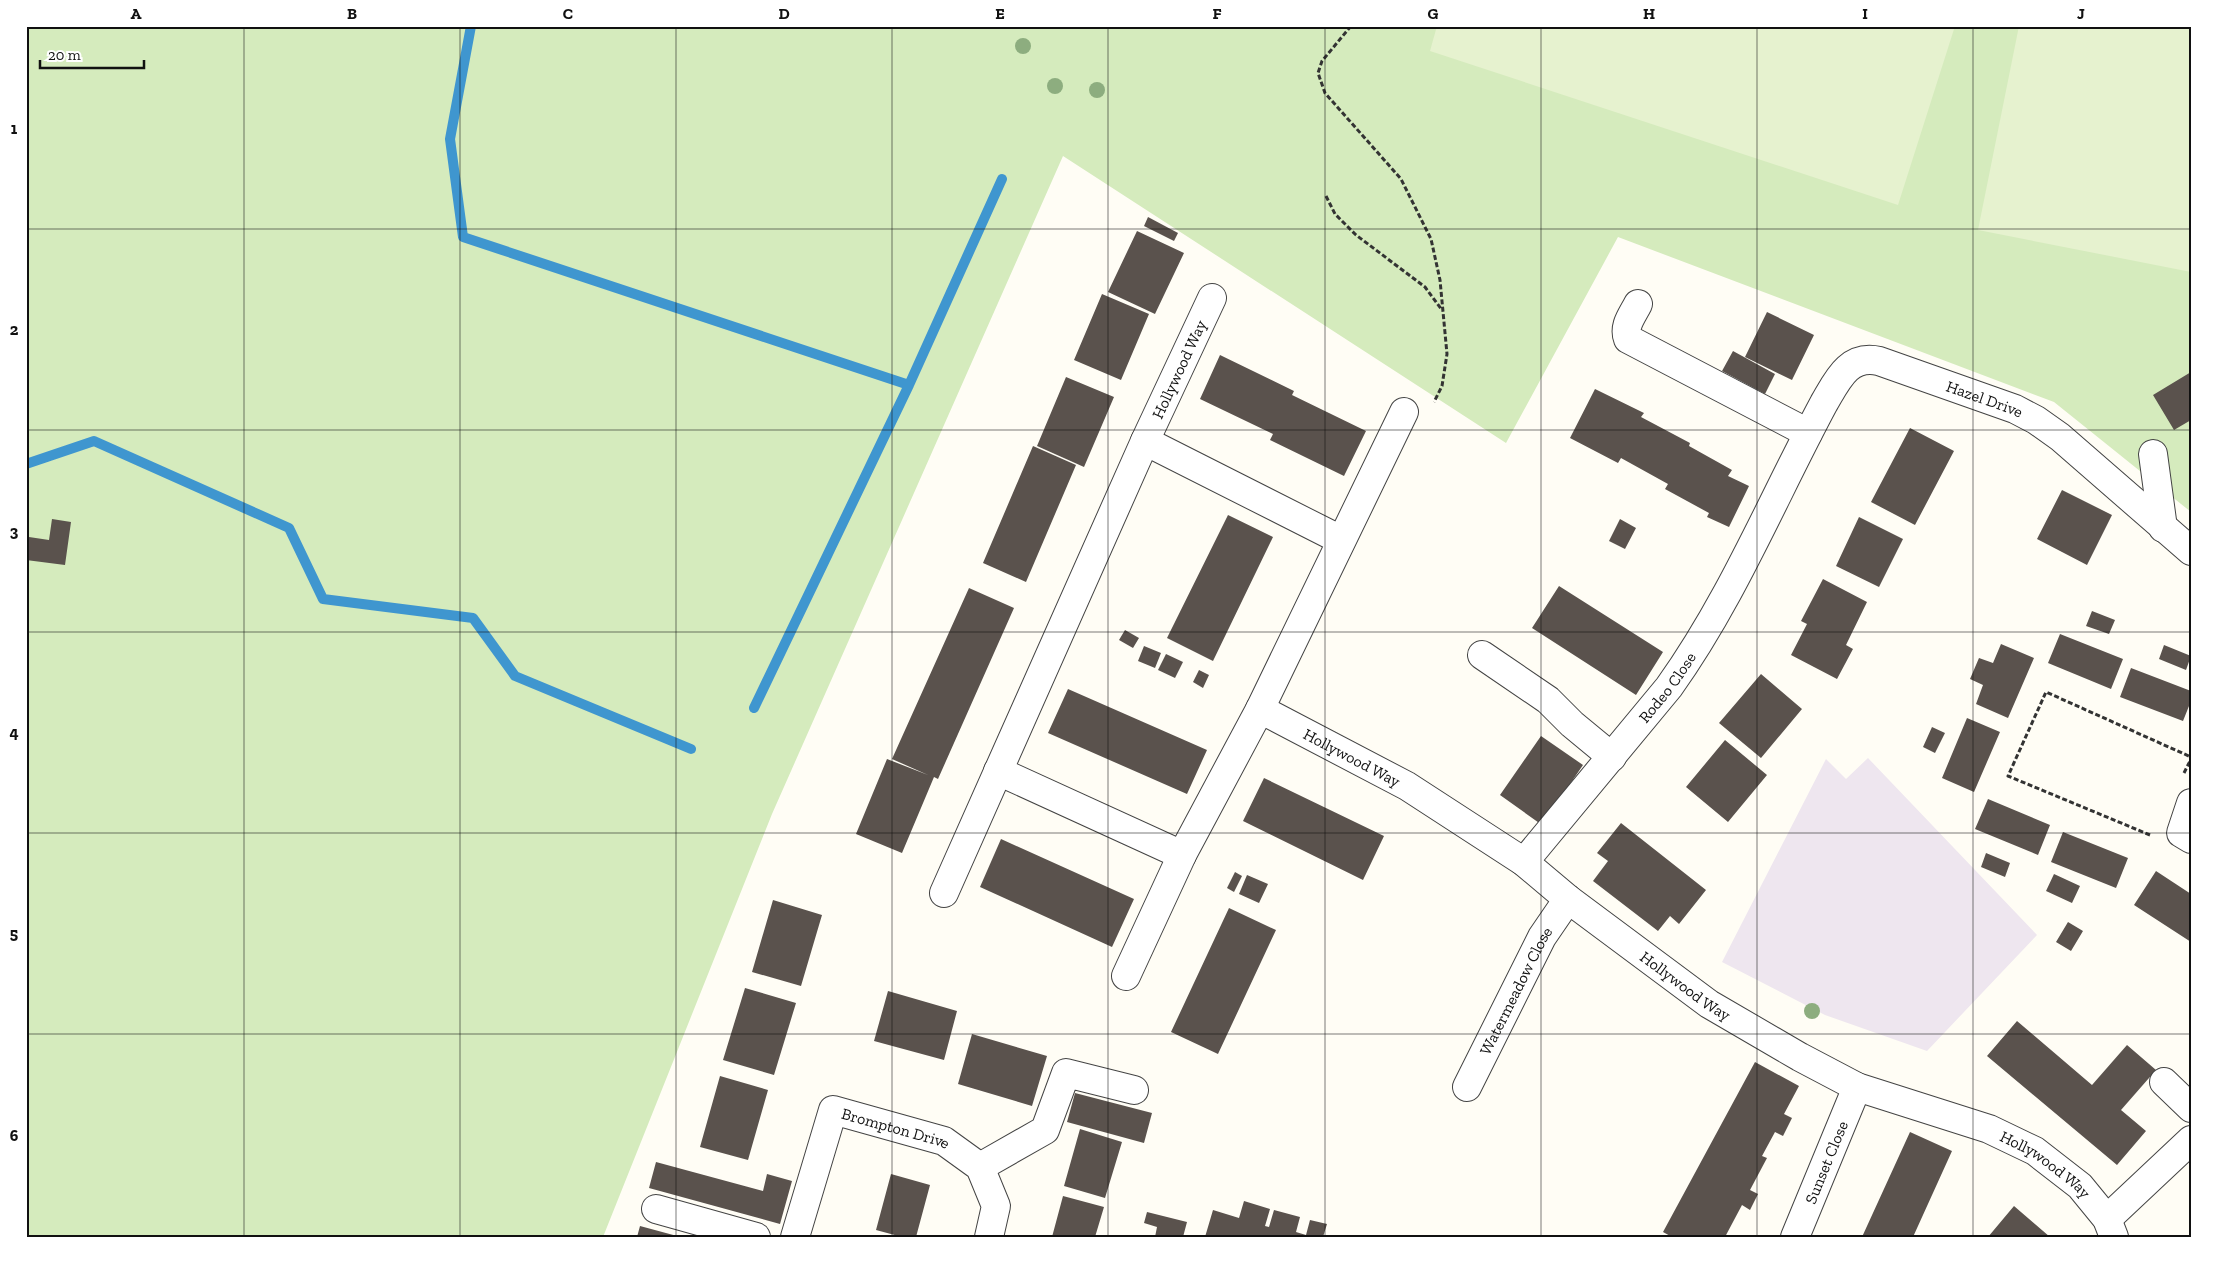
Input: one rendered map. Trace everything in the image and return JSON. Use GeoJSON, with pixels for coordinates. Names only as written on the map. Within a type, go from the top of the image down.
{"type":"FeatureCollection","features":[{"type":"Feature","properties":{"kind":"street","name":"Hollywood Way"},"geometry":{"type":"LineString","coordinates":[[944,893],[1145,440],[1212,298]]}},
{"type":"Feature","properties":{"kind":"street"},"geometry":{"type":"LineString","coordinates":[[1638,304],[1627,326],[1628,338],[1808,433]]}},
{"type":"Feature","properties":{"kind":"street","name":"Hazel Drive"},"geometry":{"type":"LineString","coordinates":[[1717,612],[1808,433],[1843,372],[1857,360],[1871,359],[1879,361],[2031,417],[2060,437],[2191,551]]}},
{"type":"Feature","properties":{"kind":"street"},"geometry":{"type":"LineString","coordinates":[[1126,976],[1182,855],[1260,709],[1404,412]]}},
{"type":"Feature","properties":{"kind":"street"},"geometry":{"type":"LineString","coordinates":[[1145,440],[1341,540]]}},
{"type":"Feature","properties":{"kind":"street"},"geometry":{"type":"LineString","coordinates":[[2153,454],[2163,528]]}},
{"type":"Feature","properties":{"kind":"street","name":"Rodeo Close"},"geometry":{"type":"LineString","coordinates":[[1524,862],[1669,687],[1717,612]]}},
{"type":"Feature","properties":{"kind":"street"},"geometry":{"type":"LineString","coordinates":[[1482,655],[1548,700],[1572,724],[1612,757]]}},
{"type":"Feature","properties":{"kind":"street","name":"Hollywood Way"},"geometry":{"type":"LineString","coordinates":[[1260,709],[1406,786],[1524,862],[1568,898],[1709,1004],[1857,1087],[1989,1130],[2035,1151],[2080,1186],[2111,1228]]}},
{"type":"Feature","properties":{"kind":"street"},"geometry":{"type":"LineString","coordinates":[[998,771],[1182,855]]}},
{"type":"Feature","properties":{"kind":"street"},"geometry":{"type":"LineString","coordinates":[[2191,803],[2181,833],[2191,839]]}},
{"type":"Feature","properties":{"kind":"street","name":"Watermeadow Close"},"geometry":{"type":"LineString","coordinates":[[1467,1087],[1542,937],[1568,898]]}},
{"type":"Feature","properties":{"kind":"street"},"geometry":{"type":"LineString","coordinates":[[989,1237],[996,1206],[980,1168],[1045,1130],[1066,1073],[1134,1090]]}},
{"type":"Feature","properties":{"kind":"street"},"geometry":{"type":"LineString","coordinates":[[2164,1082],[2191,1108]]}},
{"type":"Feature","properties":{"kind":"street","name":"Sunset Close"},"geometry":{"type":"LineString","coordinates":[[1795,1237],[1857,1087]]}},
{"type":"Feature","properties":{"kind":"street","name":"Brompton Drive"},"geometry":{"type":"LineString","coordinates":[[795,1237],[833,1110],[944,1141],[980,1168]]}},
{"type":"Feature","properties":{"kind":"street"},"geometry":{"type":"LineString","coordinates":[[2111,1228],[2191,1140]]}},
{"type":"Feature","properties":{"kind":"street"},"geometry":{"type":"LineString","coordinates":[[656,1209],[756,1237]]}},
{"type":"Feature","properties":{"kind":"path"},"geometry":{"type":"LineString","coordinates":[[1351,26],[1322,61],[1318,73],[1325,93],[1401,179],[1431,239],[1440,280],[1447,354],[1442,386],[1434,403]]}},
{"type":"Feature","properties":{"kind":"path"},"geometry":{"type":"LineString","coordinates":[[1326,196],[1335,214],[1356,235],[1424,287],[1443,310]]}},
{"type":"Feature","properties":{"kind":"path"},"geometry":{"type":"LineString","coordinates":[[2156,838],[2008,776],[2046,692],[2191,757]]}},
{"type":"Feature","properties":{"kind":"shaded area"},"geometry":{"type":"Polygon","coordinates":[[[1868,758],[2037,935],[1927,1051],[1825,1015],[1722,962],[1826,759],[1846,779],[1868,758]]]}},
{"type":"Feature","properties":{"kind":"green space"},"geometry":{"type":"Polygon","coordinates":[[[26,26],[2191,26],[2191,512],[2054,402],[1618,237],[1506,443],[1063,156],[772,814],[603,1237],[26,1237],[26,26]]]}},
{"type":"Feature","properties":{"kind":"green space"},"geometry":{"type":"Polygon","coordinates":[[[1437,26],[1955,26],[1898,205],[1430,51],[1437,26]]]}},
{"type":"Feature","properties":{"kind":"green space"},"geometry":{"type":"Polygon","coordinates":[[[2019,26],[2191,26],[2191,272],[1978,230],[2019,26]]]}},
{"type":"Feature","properties":{"kind":"building"},"geometry":{"type":"Polygon","coordinates":[[[1148,217],[1178,233],[1174,241],[1144,226],[1148,217]]]}},
{"type":"Feature","properties":{"kind":"building"},"geometry":{"type":"Polygon","coordinates":[[[1137,231],[1184,253],[1155,314],[1108,292],[1137,231]]]}},
{"type":"Feature","properties":{"kind":"building"},"geometry":{"type":"Polygon","coordinates":[[[1102,294],[1149,314],[1121,380],[1074,360],[1102,294]]]}},
{"type":"Feature","properties":{"kind":"building"},"geometry":{"type":"Polygon","coordinates":[[[1767,312],[1814,335],[1792,380],[1745,357],[1767,312]]]}},
{"type":"Feature","properties":{"kind":"building"},"geometry":{"type":"Polygon","coordinates":[[[1733,351],[1775,374],[1765,394],[1722,371],[1733,351]]]}},
{"type":"Feature","properties":{"kind":"building"},"geometry":{"type":"Polygon","coordinates":[[[1220,355],[1294,391],[1292,395],[1366,431],[1344,476],[1270,440],[1273,434],[1200,399],[1220,355]]]}},
{"type":"Feature","properties":{"kind":"building"},"geometry":{"type":"Polygon","coordinates":[[[2191,372],[2191,420],[2174,430],[2153,395],[2191,372]]]}},
{"type":"Feature","properties":{"kind":"building"},"geometry":{"type":"Polygon","coordinates":[[[1066,377],[1114,397],[1084,467],[1037,446],[1066,377]]]}},
{"type":"Feature","properties":{"kind":"building"},"geometry":{"type":"Polygon","coordinates":[[[1595,389],[1644,413],[1641,417],[1690,443],[1689,446],[1732,470],[1728,476],[1749,486],[1729,527],[1707,517],[1709,513],[1665,489],[1668,484],[1621,458],[1618,463],[1570,438],[1595,389]]]}},
{"type":"Feature","properties":{"kind":"building"},"geometry":{"type":"Polygon","coordinates":[[[1910,428],[1954,451],[1915,525],[1871,502],[1910,428]]]}},
{"type":"Feature","properties":{"kind":"building"},"geometry":{"type":"Polygon","coordinates":[[[1033,446],[1076,465],[1026,582],[983,563],[1033,446]]]}},
{"type":"Feature","properties":{"kind":"building"},"geometry":{"type":"Polygon","coordinates":[[[2062,490],[2112,515],[2087,565],[2037,539],[2062,490]]]}},
{"type":"Feature","properties":{"kind":"building"},"geometry":{"type":"Polygon","coordinates":[[[1228,515],[1273,537],[1213,661],[1167,638],[1228,515]]]}},
{"type":"Feature","properties":{"kind":"building"},"geometry":{"type":"Polygon","coordinates":[[[1859,517],[1903,539],[1879,587],[1836,566],[1859,517]]]}},
{"type":"Feature","properties":{"kind":"building"},"geometry":{"type":"Polygon","coordinates":[[[52,519],[71,522],[65,565],[26,560],[29,537],[49,540],[52,519]]]}},
{"type":"Feature","properties":{"kind":"building"},"geometry":{"type":"Polygon","coordinates":[[[1620,519],[1636,528],[1625,549],[1609,541],[1620,519]]]}},
{"type":"Feature","properties":{"kind":"building"},"geometry":{"type":"Polygon","coordinates":[[[1823,579],[1867,602],[1846,645],[1853,649],[1837,679],[1791,655],[1807,624],[1801,621],[1823,579]]]}},
{"type":"Feature","properties":{"kind":"building"},"geometry":{"type":"Polygon","coordinates":[[[1559,586],[1663,652],[1636,695],[1532,628],[1559,586]]]}},
{"type":"Feature","properties":{"kind":"building"},"geometry":{"type":"Polygon","coordinates":[[[969,588],[1014,608],[938,779],[934,777],[902,853],[856,834],[887,759],[928,775],[892,759],[969,588]]]}},
{"type":"Feature","properties":{"kind":"building"},"geometry":{"type":"Polygon","coordinates":[[[2092,611],[2115,620],[2109,634],[2086,626],[2092,611]]]}},
{"type":"Feature","properties":{"kind":"building"},"geometry":{"type":"Polygon","coordinates":[[[1125,630],[1139,638],[1133,648],[1119,640],[1125,630]]]}},
{"type":"Feature","properties":{"kind":"building"},"geometry":{"type":"Polygon","coordinates":[[[2060,634],[2123,659],[2111,689],[2048,663],[2060,634]]]}},
{"type":"Feature","properties":{"kind":"building"},"geometry":{"type":"Polygon","coordinates":[[[2001,644],[2034,658],[2008,718],[1976,704],[1983,685],[1970,679],[1979,658],[1993,663],[2001,644]]]}},
{"type":"Feature","properties":{"kind":"building"},"geometry":{"type":"Polygon","coordinates":[[[2164,645],[2191,656],[2186,670],[2159,659],[2164,645]]]}},
{"type":"Feature","properties":{"kind":"building"},"geometry":{"type":"Polygon","coordinates":[[[1144,646],[1161,653],[1155,668],[1138,661],[1144,646]]]}},
{"type":"Feature","properties":{"kind":"building"},"geometry":{"type":"Polygon","coordinates":[[[1166,654],[1183,662],[1175,678],[1158,670],[1166,654]]]}},
{"type":"Feature","properties":{"kind":"building"},"geometry":{"type":"Polygon","coordinates":[[[2131,668],[2191,691],[2191,701],[2183,721],[2120,697],[2131,668]]]}},
{"type":"Feature","properties":{"kind":"building"},"geometry":{"type":"Polygon","coordinates":[[[1199,670],[1209,675],[1203,688],[1193,682],[1199,670]]]}},
{"type":"Feature","properties":{"kind":"building"},"geometry":{"type":"Polygon","coordinates":[[[1761,674],[1802,709],[1761,758],[1719,723],[1761,674]]]}},
{"type":"Feature","properties":{"kind":"building"},"geometry":{"type":"Polygon","coordinates":[[[1068,689],[1207,750],[1187,794],[1048,733],[1068,689]]]}},
{"type":"Feature","properties":{"kind":"building"},"geometry":{"type":"Polygon","coordinates":[[[1967,718],[2000,732],[1974,792],[1942,778],[1967,718]]]}},
{"type":"Feature","properties":{"kind":"building"},"geometry":{"type":"Polygon","coordinates":[[[1932,727],[1945,733],[1935,753],[1923,747],[1932,727]]]}},
{"type":"Feature","properties":{"kind":"building"},"geometry":{"type":"Polygon","coordinates":[[[1541,736],[1583,765],[1542,825],[1500,795],[1541,736]]]}},
{"type":"Feature","properties":{"kind":"building"},"geometry":{"type":"Polygon","coordinates":[[[1725,740],[1767,775],[1728,822],[1686,787],[1725,740]]]}},
{"type":"Feature","properties":{"kind":"building"},"geometry":{"type":"Polygon","coordinates":[[[1264,778],[1384,836],[1363,880],[1243,821],[1264,778]]]}},
{"type":"Feature","properties":{"kind":"building"},"geometry":{"type":"Polygon","coordinates":[[[1988,799],[2050,825],[2038,855],[1975,829],[1988,799]]]}},
{"type":"Feature","properties":{"kind":"building"},"geometry":{"type":"Polygon","coordinates":[[[1621,823],[1706,890],[1679,924],[1670,916],[1658,931],[1593,881],[1608,861],[1597,853],[1621,823]]]}},
{"type":"Feature","properties":{"kind":"building"},"geometry":{"type":"Polygon","coordinates":[[[2063,832],[2128,858],[2116,888],[2051,862],[2063,832]]]}},
{"type":"Feature","properties":{"kind":"building"},"geometry":{"type":"Polygon","coordinates":[[[1001,839],[1134,899],[1112,947],[980,887],[1001,839]]]}},
{"type":"Feature","properties":{"kind":"building"},"geometry":{"type":"Polygon","coordinates":[[[1986,853],[2010,863],[2005,877],[1981,867],[1986,853]]]}},
{"type":"Feature","properties":{"kind":"building"},"geometry":{"type":"Polygon","coordinates":[[[2156,871],[2191,894],[2191,942],[2134,905],[2156,871]]]}},
{"type":"Feature","properties":{"kind":"building"},"geometry":{"type":"Polygon","coordinates":[[[1235,872],[1242,876],[1234,892],[1227,888],[1235,872]]]}},
{"type":"Feature","properties":{"kind":"building"},"geometry":{"type":"Polygon","coordinates":[[[2054,874],[2080,886],[2072,903],[2046,891],[2054,874]]]}},
{"type":"Feature","properties":{"kind":"building"},"geometry":{"type":"Polygon","coordinates":[[[1247,875],[1268,884],[1259,903],[1239,894],[1247,875]]]}},
{"type":"Feature","properties":{"kind":"building"},"geometry":{"type":"Polygon","coordinates":[[[773,900],[822,915],[801,986],[752,972],[773,900]]]}},
{"type":"Feature","properties":{"kind":"building"},"geometry":{"type":"Polygon","coordinates":[[[1229,908],[1276,930],[1218,1054],[1171,1032],[1229,908]]]}},
{"type":"Feature","properties":{"kind":"building"},"geometry":{"type":"Polygon","coordinates":[[[2068,922],[2083,931],[2071,951],[2056,942],[2068,922]]]}},
{"type":"Feature","properties":{"kind":"building"},"geometry":{"type":"Polygon","coordinates":[[[745,988],[796,1003],[774,1075],[723,1060],[745,988]]]}},
{"type":"Feature","properties":{"kind":"building"},"geometry":{"type":"Polygon","coordinates":[[[888,991],[957,1011],[944,1060],[874,1041],[888,991]]]}},
{"type":"Feature","properties":{"kind":"building"},"geometry":{"type":"Polygon","coordinates":[[[2017,1021],[2092,1085],[2127,1045],[2156,1070],[2121,1110],[2146,1131],[2117,1165],[1987,1056],[2017,1021]]]}},
{"type":"Feature","properties":{"kind":"building"},"geometry":{"type":"Polygon","coordinates":[[[972,1034],[1047,1056],[1032,1106],[958,1084],[972,1034]]]}},
{"type":"Feature","properties":{"kind":"building"},"geometry":{"type":"Polygon","coordinates":[[[1755,1062],[1799,1086],[1784,1114],[1792,1118],[1783,1136],[1775,1132],[1762,1156],[1767,1158],[1750,1190],[1758,1194],[1750,1210],[1742,1205],[1725,1237],[1672,1237],[1663,1232],[1755,1062]]]}},
{"type":"Feature","properties":{"kind":"building"},"geometry":{"type":"Polygon","coordinates":[[[720,1076],[768,1090],[748,1160],[700,1147],[720,1076]]]}},
{"type":"Feature","properties":{"kind":"building"},"geometry":{"type":"Polygon","coordinates":[[[1075,1093],[1152,1113],[1144,1143],[1067,1122],[1075,1093]]]}},
{"type":"Feature","properties":{"kind":"building"},"geometry":{"type":"Polygon","coordinates":[[[1080,1129],[1122,1142],[1105,1198],[1064,1186],[1080,1129]]]}},
{"type":"Feature","properties":{"kind":"building"},"geometry":{"type":"Polygon","coordinates":[[[1910,1132],[1952,1151],[1913,1237],[1862,1237],[1910,1132]]]}},
{"type":"Feature","properties":{"kind":"building"},"geometry":{"type":"Polygon","coordinates":[[[656,1162],[763,1191],[767,1174],[792,1181],[780,1224],[649,1188],[656,1162]]]}},
{"type":"Feature","properties":{"kind":"building"},"geometry":{"type":"Polygon","coordinates":[[[891,1174],[930,1185],[916,1237],[902,1237],[876,1230],[891,1174]]]}},
{"type":"Feature","properties":{"kind":"building"},"geometry":{"type":"Polygon","coordinates":[[[1063,1196],[1104,1207],[1095,1237],[1052,1237],[1063,1196]]]}},
{"type":"Feature","properties":{"kind":"building"},"geometry":{"type":"Polygon","coordinates":[[[1244,1201],[1270,1209],[1265,1226],[1269,1227],[1274,1210],[1300,1217],[1296,1232],[1306,1235],[1310,1220],[1327,1224],[1323,1237],[1205,1237],[1213,1210],[1239,1218],[1244,1201]]]}},
{"type":"Feature","properties":{"kind":"building"},"geometry":{"type":"Polygon","coordinates":[[[2014,1206],[2050,1237],[1988,1237],[2014,1206]]]}},
{"type":"Feature","properties":{"kind":"building"},"geometry":{"type":"Polygon","coordinates":[[[1147,1212],[1187,1222],[1183,1237],[1155,1237],[1157,1227],[1144,1223],[1147,1212]]]}},
{"type":"Feature","properties":{"kind":"building"},"geometry":{"type":"Polygon","coordinates":[[[640,1226],[677,1236],[677,1237],[637,1237],[640,1226]]]}},
{"type":"Feature","properties":{"kind":"waterway"},"geometry":{"type":"LineString","coordinates":[[471,26],[450,139],[463,237],[909,385]]}},
{"type":"Feature","properties":{"kind":"waterway"},"geometry":{"type":"LineString","coordinates":[[754,708],[909,385],[1002,179]]}},
{"type":"Feature","properties":{"kind":"waterway"},"geometry":{"type":"LineString","coordinates":[[26,464],[94,441],[289,528],[323,599],[473,618],[515,676],[691,749]]}}]}
